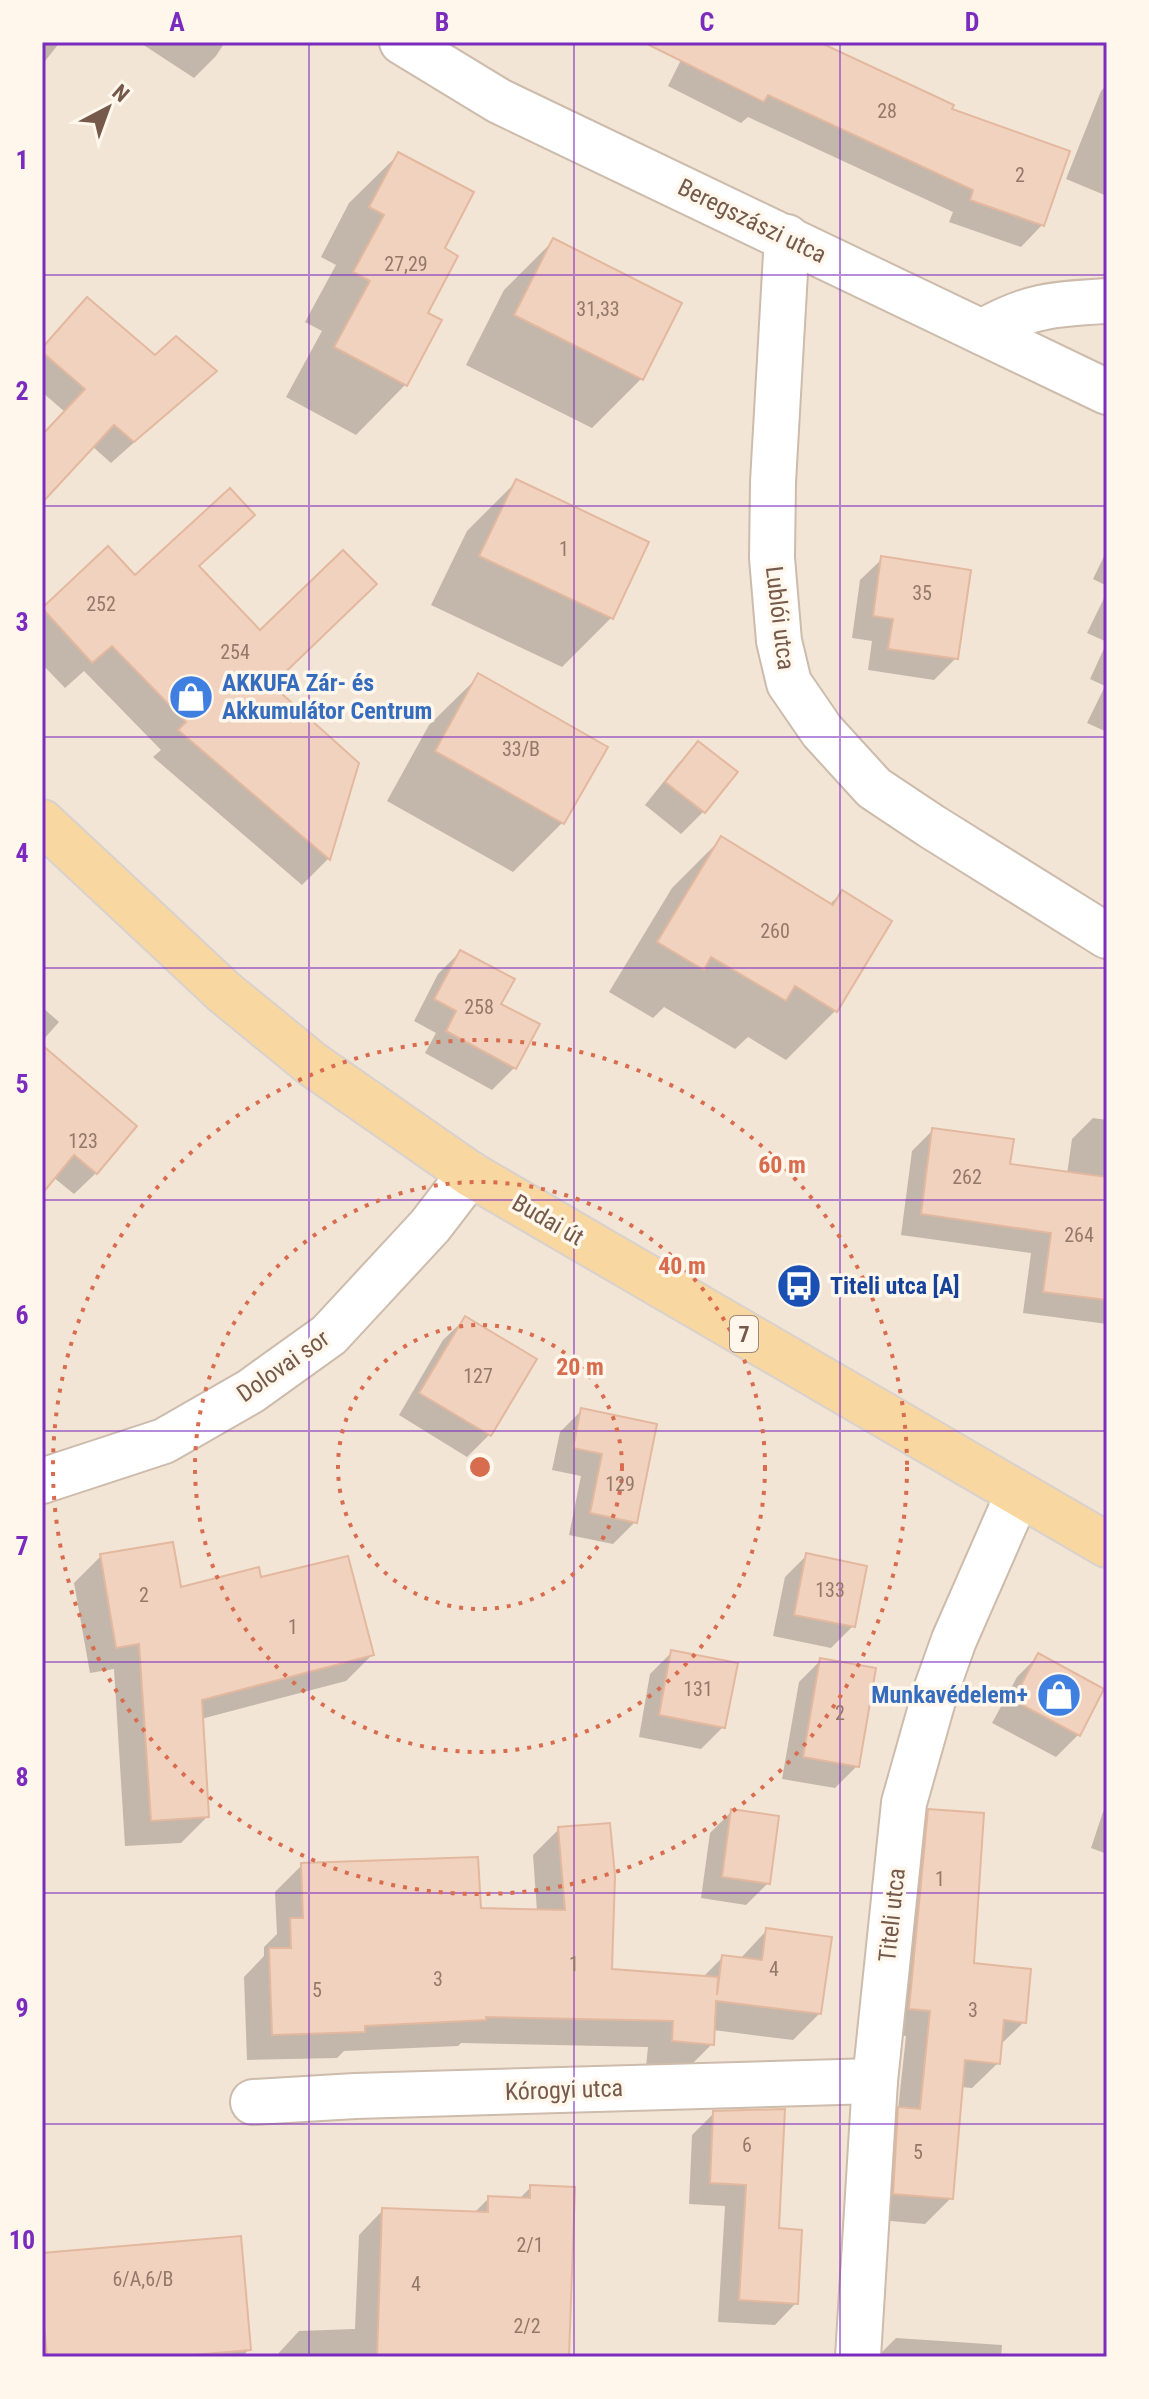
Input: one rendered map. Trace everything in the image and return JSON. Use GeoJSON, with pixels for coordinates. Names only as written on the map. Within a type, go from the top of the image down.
{"type":"FeatureCollection","features":[{"type":"Feature","properties":{"kind":"main road","name":"Budai út"},"geometry":{"type":"LineString","coordinates":[[42,822],[224,992],[312,1064],[470,1174],[1107,1545]]}},
{"type":"Feature","properties":{"kind":"street","name":"Beregszászi utca"},"geometry":{"type":"LineString","coordinates":[[402,42],[499,101],[1107,392]]}},
{"type":"Feature","properties":{"kind":"street","name":"Lublói utca"},"geometry":{"type":"LineString","coordinates":[[787,237],[773,482],[772,558],[779,641],[789,683],[822,731],[874,788],[1107,936]]}},
{"type":"Feature","properties":{"kind":"street"},"geometry":{"type":"LineString","coordinates":[[982,332],[1012,315],[1054,304],[1107,301]]}},
{"type":"Feature","properties":{"kind":"street","name":"Dolovai sor"},"geometry":{"type":"LineString","coordinates":[[42,1481],[164,1441],[262,1383],[329,1335],[430,1226],[470,1174]]}},
{"type":"Feature","properties":{"kind":"street","name":"Titeli utca"},"geometry":{"type":"LineString","coordinates":[[858,2357],[875,2081],[904,1803],[949,1653],[1018,1494]]}},
{"type":"Feature","properties":{"kind":"street","name":"Kórogyi utca"},"geometry":{"type":"LineString","coordinates":[[253,2102],[355,2096],[875,2081]]}},
{"type":"Feature","properties":{"kind":"shaded area"},"geometry":{"type":"Polygon","coordinates":[[[42,42],[1107,42],[1107,2357],[42,2357],[42,42]]]}},
{"type":"Feature","properties":{"kind":"building"},"geometry":{"type":"Polygon","coordinates":[[[643,42],[819,42],[954,105],[952,109],[1070,151],[1044,226],[970,200],[973,190],[768,95],[764,102],[643,42]]]}},
{"type":"Feature","properties":{"kind":"building"},"geometry":{"type":"Polygon","coordinates":[[[398,152],[474,192],[445,248],[458,256],[428,313],[442,320],[407,386],[334,347],[370,281],[353,272],[384,215],[369,207],[398,152]]]}},
{"type":"Feature","properties":{"kind":"building"},"geometry":{"type":"Polygon","coordinates":[[[553,238],[682,303],[643,380],[514,315],[553,238]]]}},
{"type":"Feature","properties":{"kind":"building"},"geometry":{"type":"Polygon","coordinates":[[[87,297],[155,355],[176,336],[217,371],[134,442],[114,425],[42,503],[42,435],[85,389],[42,352],[42,348],[87,297]]]}},
{"type":"Feature","properties":{"kind":"building"},"geometry":{"type":"Polygon","coordinates":[[[516,479],[649,542],[613,619],[479,556],[516,479]]]}},
{"type":"Feature","properties":{"kind":"building"},"geometry":{"type":"Polygon","coordinates":[[[230,488],[255,515],[199,566],[260,630],[343,550],[377,584],[272,685],[359,763],[330,860],[178,730],[186,722],[112,646],[92,663],[42,608],[108,546],[135,575],[230,488]]]}},
{"type":"Feature","properties":{"kind":"building"},"geometry":{"type":"Polygon","coordinates":[[[881,556],[971,570],[958,659],[888,649],[893,619],[873,616],[881,556]]]}},
{"type":"Feature","properties":{"kind":"building"},"geometry":{"type":"Polygon","coordinates":[[[478,673],[608,747],[564,824],[435,751],[478,673]]]}},
{"type":"Feature","properties":{"kind":"building"},"geometry":{"type":"Polygon","coordinates":[[[698,741],[738,772],[705,813],[665,782],[698,741]]]}},
{"type":"Feature","properties":{"kind":"building"},"geometry":{"type":"Polygon","coordinates":[[[721,836],[833,905],[842,890],[892,921],[837,1012],[795,986],[786,1001],[711,957],[704,970],[657,942],[721,836]]]}},
{"type":"Feature","properties":{"kind":"building"},"geometry":{"type":"Polygon","coordinates":[[[460,950],[515,979],[501,1004],[540,1024],[516,1069],[446,1031],[456,1011],[434,999],[460,950]]]}},
{"type":"Feature","properties":{"kind":"building"},"geometry":{"type":"Polygon","coordinates":[[[42,1045],[137,1126],[97,1174],[74,1155],[42,1194],[42,1045]]]}},
{"type":"Feature","properties":{"kind":"building"},"geometry":{"type":"Polygon","coordinates":[[[932,1128],[1014,1139],[1010,1164],[1107,1177],[1107,1300],[1043,1292],[1051,1233],[921,1214],[932,1128]]]}},
{"type":"Feature","properties":{"kind":"building"},"geometry":{"type":"Polygon","coordinates":[[[465,1316],[537,1359],[491,1436],[419,1393],[465,1316]]]}},
{"type":"Feature","properties":{"kind":"building"},"geometry":{"type":"Polygon","coordinates":[[[581,1408],[657,1424],[637,1523],[590,1513],[602,1454],[573,1448],[581,1408]]]}},
{"type":"Feature","properties":{"kind":"building"},"geometry":{"type":"Polygon","coordinates":[[[173,1542],[181,1587],[259,1567],[261,1577],[348,1556],[374,1655],[202,1700],[209,1817],[151,1821],[139,1644],[116,1648],[100,1554],[173,1542]]]}},
{"type":"Feature","properties":{"kind":"building"},"geometry":{"type":"Polygon","coordinates":[[[806,1553],[867,1566],[855,1627],[794,1615],[806,1553]]]}},
{"type":"Feature","properties":{"kind":"building"},"geometry":{"type":"Polygon","coordinates":[[[671,1650],[738,1663],[725,1728],[659,1715],[671,1650]]]}},
{"type":"Feature","properties":{"kind":"building","name":"Munkavédelem+"},"geometry":{"type":"Polygon","coordinates":[[[1038,1653],[1104,1689],[1080,1736],[1013,1700],[1038,1653]]]}},
{"type":"Feature","properties":{"kind":"building"},"geometry":{"type":"Polygon","coordinates":[[[820,1658],[876,1668],[859,1767],[803,1757],[820,1658]]]}},
{"type":"Feature","properties":{"kind":"building"},"geometry":{"type":"Polygon","coordinates":[[[731,1809],[779,1816],[770,1884],[722,1877],[731,1809]]]}},
{"type":"Feature","properties":{"kind":"building"},"geometry":{"type":"Polygon","coordinates":[[[928,1809],[984,1813],[974,1963],[1031,1969],[1026,2023],[1004,2020],[1000,2064],[965,2060],[953,2199],[893,2194],[898,2107],[920,2109],[930,2011],[909,2009],[928,1809]]]}},
{"type":"Feature","properties":{"kind":"building"},"geometry":{"type":"Polygon","coordinates":[[[610,1823],[615,1876],[612,1969],[718,1977],[717,1995],[722,1955],[762,1960],[766,1928],[832,1937],[821,2014],[716,2001],[714,2045],[672,2041],[673,2021],[486,2017],[486,2020],[365,2026],[365,2032],[272,2035],[269,1948],[291,1948],[290,1918],[303,1918],[301,1863],[478,1857],[481,1908],[565,1910],[558,1827],[610,1823]]]}},
{"type":"Feature","properties":{"kind":"building"},"geometry":{"type":"Polygon","coordinates":[[[785,2109],[779,2228],[802,2230],[798,2304],[739,2300],[746,2185],[710,2183],[713,2111],[785,2109]]]}},
{"type":"Feature","properties":{"kind":"building"},"geometry":{"type":"Polygon","coordinates":[[[530,2185],[575,2187],[569,2357],[377,2357],[382,2208],[488,2212],[488,2196],[530,2198],[530,2185]]]}},
{"type":"Feature","properties":{"kind":"building"},"geometry":{"type":"Polygon","coordinates":[[[241,2236],[251,2350],[169,2357],[47,2357],[42,2304],[42,2253],[241,2236]]]}},
{"type":"Feature","properties":{"kind":"place","name":"AKKUFA Zár- és Akkumulátor Centrum"},"geometry":{"type":"Point","coordinates":[191,697]}},
{"type":"Feature","properties":{"kind":"place","name":"Titeli utca [A]"},"geometry":{"type":"Point","coordinates":[799,1286]}},
{"type":"Feature","properties":{"kind":"place","name":"Munkavédelem+"},"geometry":{"type":"Point","coordinates":[1059,1695]}}]}
